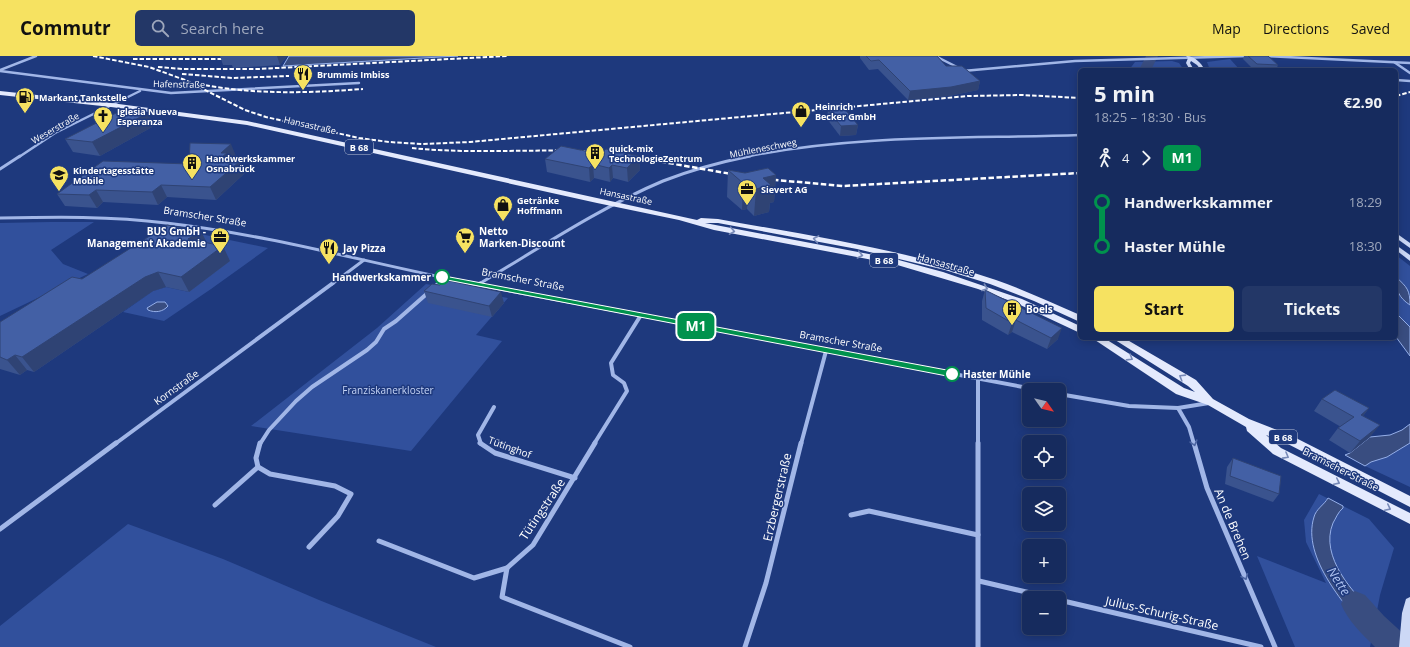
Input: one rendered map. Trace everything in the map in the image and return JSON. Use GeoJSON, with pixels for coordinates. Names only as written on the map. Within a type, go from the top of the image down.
{"type":"FeatureCollection","features":[{"type":"Feature","properties":{"kind":"main road"},"geometry":{"type":"LineString","coordinates":[[1191,68],[1188,64],[1189,57],[1199,64],[1201,68]]}},
{"type":"Feature","properties":{"kind":"main road","name":"Hansastraße"},"geometry":{"type":"LineString","coordinates":[[0,93],[223,119],[271,128],[615,205],[681,218],[714,228],[847,252],[940,274],[1019,301],[1078,329]]}},
{"type":"Feature","properties":{"kind":"main road","name":"Hansastraße"},"geometry":{"type":"LineString","coordinates":[[681,218],[718,220],[863,247],[918,260],[994,282],[1028,295],[1078,318]]}},
{"type":"Feature","properties":{"kind":"main road"},"geometry":{"type":"LineString","coordinates":[[1398,237],[1410,246]]}},
{"type":"Feature","properties":{"kind":"main road"},"geometry":{"type":"LineString","coordinates":[[1398,249],[1410,258]]}},
{"type":"Feature","properties":{"kind":"main road","name":"B 68"},"geometry":{"type":"LineString","coordinates":[[1100,340],[1180,391],[1212,402]]}},
{"type":"Feature","properties":{"kind":"main road","name":"B 68"},"geometry":{"type":"LineString","coordinates":[[1120,340],[1192,384],[1212,402]]}},
{"type":"Feature","properties":{"kind":"main road","name":"Bramscher Straße"},"geometry":{"type":"LineString","coordinates":[[1212,402],[1245,422],[1288,439],[1410,502]]}},
{"type":"Feature","properties":{"kind":"main road","name":"Bramscher Straße"},"geometry":{"type":"LineString","coordinates":[[1245,422],[1277,451],[1410,519]]}},
{"type":"Feature","properties":{"kind":"main road"},"geometry":{"type":"LineString","coordinates":[[1407,642],[1408,609],[1410,602]]}},
{"type":"Feature","properties":{"kind":"street"},"geometry":{"type":"LineString","coordinates":[[0,71],[36,56]]}},
{"type":"Feature","properties":{"kind":"street"},"geometry":{"type":"LineString","coordinates":[[935,56],[965,71]]}},
{"type":"Feature","properties":{"kind":"street"},"geometry":{"type":"LineString","coordinates":[[960,71],[1075,61],[1250,56]]}},
{"type":"Feature","properties":{"kind":"street"},"geometry":{"type":"LineString","coordinates":[[1258,56],[1410,63]]}},
{"type":"Feature","properties":{"kind":"street"},"geometry":{"type":"LineString","coordinates":[[1394,62],[1410,73]]}},
{"type":"Feature","properties":{"kind":"street","name":"Hafenstraße"},"geometry":{"type":"LineString","coordinates":[[0,71],[130,87],[140,91],[194,93],[358,83]]}},
{"type":"Feature","properties":{"kind":"street"},"geometry":{"type":"LineString","coordinates":[[1398,80],[1410,81]]}},
{"type":"Feature","properties":{"kind":"street","name":"Weserstraße"},"geometry":{"type":"LineString","coordinates":[[0,170],[56,133],[140,91]]}},
{"type":"Feature","properties":{"kind":"street","name":"Mühleneschweg"},"geometry":{"type":"LineString","coordinates":[[478,284],[615,205],[656,185],[700,169],[753,155],[798,148],[881,141],[1078,135]]}},
{"type":"Feature","properties":{"kind":"street","name":"Bramscher Straße"},"geometry":{"type":"LineString","coordinates":[[0,218],[92,216],[157,221],[231,232],[444,278],[1022,387]]}},
{"type":"Feature","properties":{"kind":"street","name":"Kornstraße"},"geometry":{"type":"LineString","coordinates":[[0,529],[364,260]]}},
{"type":"Feature","properties":{"kind":"street"},"geometry":{"type":"LineString","coordinates":[[310,547],[338,516],[351,494],[335,486],[270,474],[258,467],[256,458],[261,441],[268,430],[296,401],[312,387],[367,350],[376,342],[384,329],[396,321],[444,278]]}},
{"type":"Feature","properties":{"kind":"street","name":"Tütingstraße"},"geometry":{"type":"LineString","coordinates":[[507,568],[533,545],[627,391],[624,383],[613,374],[611,363],[640,315]]}},
{"type":"Feature","properties":{"kind":"street","name":"Erzbergerstraße"},"geometry":{"type":"LineString","coordinates":[[745,647],[758,616],[798,450],[826,351]]}},
{"type":"Feature","properties":{"kind":"street"},"geometry":{"type":"LineString","coordinates":[[978,379],[978,647]]}},
{"type":"Feature","properties":{"kind":"street"},"geometry":{"type":"LineString","coordinates":[[1066,395],[1129,406],[1178,408],[1212,402]]}},
{"type":"Feature","properties":{"kind":"street","name":"Tütinghof"},"geometry":{"type":"LineString","coordinates":[[494,406],[478,435],[481,446],[495,453],[575,478]]}},
{"type":"Feature","properties":{"kind":"street","name":"An de Brehen"},"geometry":{"type":"LineString","coordinates":[[1178,408],[1189,427],[1207,488],[1275,647]]}},
{"type":"Feature","properties":{"kind":"street"},"geometry":{"type":"LineString","coordinates":[[215,505],[258,467]]}},
{"type":"Feature","properties":{"kind":"street"},"geometry":{"type":"LineString","coordinates":[[851,516],[869,511],[978,535]]}},
{"type":"Feature","properties":{"kind":"street"},"geometry":{"type":"LineString","coordinates":[[379,541],[474,578],[507,568],[502,597],[630,647]]}},
{"type":"Feature","properties":{"kind":"street"},"geometry":{"type":"LineString","coordinates":[[979,581],[1022,591]]}},
{"type":"Feature","properties":{"kind":"street","name":"Julius-Schurig-Straße"},"geometry":{"type":"LineString","coordinates":[[1066,602],[1261,647]]}},
{"type":"Feature","properties":{"kind":"green space"},"geometry":{"type":"Polygon","coordinates":[[[1230,59],[1238,68],[1209,68],[1207,62],[1230,59]]]}},
{"type":"Feature","properties":{"kind":"green space"},"geometry":{"type":"Polygon","coordinates":[[[1172,61],[1179,63],[1183,68],[1130,68],[1135,62],[1172,61]]]}},
{"type":"Feature","properties":{"kind":"green space"},"geometry":{"type":"Polygon","coordinates":[[[94,222],[51,250],[63,264],[88,274],[0,316],[0,223],[94,222]]]}},
{"type":"Feature","properties":{"kind":"green space"},"geometry":{"type":"Polygon","coordinates":[[[186,231],[268,248],[164,321],[123,312],[153,291],[166,287],[189,292],[186,231]]]}},
{"type":"Feature","properties":{"kind":"green space"},"geometry":{"type":"Polygon","coordinates":[[[1398,257],[1410,266],[1410,327],[1398,315],[1398,257]]]}},
{"type":"Feature","properties":{"kind":"green space","name":"Franziskanerkloster"},"geometry":{"type":"Polygon","coordinates":[[[426,284],[508,298],[476,335],[502,341],[411,451],[251,426],[377,328],[426,284]]]}},
{"type":"Feature","properties":{"kind":"green space"},"geometry":{"type":"Polygon","coordinates":[[[1410,443],[1410,487],[1365,466],[1371,462],[1387,457],[1410,443]]]}},
{"type":"Feature","properties":{"kind":"green space"},"geometry":{"type":"Polygon","coordinates":[[[1319,494],[1369,519],[1394,548],[1380,595],[1370,647],[1295,647],[1257,556],[1326,583],[1306,542],[1304,520],[1319,494]]]}},
{"type":"Feature","properties":{"kind":"green space"},"geometry":{"type":"Polygon","coordinates":[[[128,524],[223,559],[319,600],[436,647],[0,647],[0,626],[128,524]]]}},
{"type":"Feature","properties":{"kind":"water"},"geometry":{"type":"Polygon","coordinates":[[[289,56],[458,56],[283,66],[289,56]]]}},
{"type":"Feature","properties":{"kind":"water"},"geometry":{"type":"Polygon","coordinates":[[[1398,279],[1407,289],[1410,305],[1398,293],[1398,279]]]}},
{"type":"Feature","properties":{"kind":"water"},"geometry":{"type":"Polygon","coordinates":[[[157,302],[165,302],[168,306],[164,310],[159,311],[148,310],[147,308],[157,302]]]}},
{"type":"Feature","properties":{"kind":"water"},"geometry":{"type":"Polygon","coordinates":[[[1398,315],[1410,327],[1410,356],[1398,340],[1398,315]]]}},
{"type":"Feature","properties":{"kind":"water"},"geometry":{"type":"Polygon","coordinates":[[[1410,424],[1410,443],[1387,457],[1371,462],[1365,466],[1345,455],[1350,453],[1370,437],[1390,435],[1402,430],[1410,424]]]}},
{"type":"Feature","properties":{"kind":"water"},"geometry":{"type":"Polygon","coordinates":[[[1328,498],[1343,506],[1333,523],[1330,536],[1331,549],[1335,562],[1349,586],[1376,615],[1371,637],[1339,597],[1320,565],[1314,549],[1312,533],[1314,517],[1316,512],[1328,498]]]}},
{"type":"Feature","properties":{"kind":"building"},"geometry":{"type":"Polygon","coordinates":[[[866,56],[937,56],[946,66],[962,66],[980,81],[951,87],[910,91],[879,60],[871,61],[866,56]]]}},
{"type":"Feature","properties":{"kind":"building"},"geometry":{"type":"Polygon","coordinates":[[[1248,56],[1268,56],[1278,65],[1257,64],[1248,56]]]}},
{"type":"Feature","properties":{"kind":"building"},"geometry":{"type":"Polygon","coordinates":[[[844,108],[858,125],[841,126],[828,110],[844,108]]]}},
{"type":"Feature","properties":{"kind":"building"},"geometry":{"type":"Polygon","coordinates":[[[122,110],[148,113],[92,142],[65,139],[122,110]]]}},
{"type":"Feature","properties":{"kind":"building"},"geometry":{"type":"Polygon","coordinates":[[[190,143],[231,144],[221,153],[227,153],[218,160],[240,161],[210,187],[161,185],[152,192],[96,190],[89,195],[57,194],[103,161],[189,164],[190,143]]]}},
{"type":"Feature","properties":{"kind":"building"},"geometry":{"type":"Polygon","coordinates":[[[561,146],[600,154],[606,149],[639,156],[627,168],[612,165],[609,168],[593,164],[589,168],[545,159],[561,146]]]}},
{"type":"Feature","properties":{"kind":"building"},"geometry":{"type":"Polygon","coordinates":[[[768,168],[776,175],[763,178],[771,185],[756,189],[748,182],[743,183],[728,170],[745,173],[768,168]]]}},
{"type":"Feature","properties":{"kind":"building"},"geometry":{"type":"Polygon","coordinates":[[[167,225],[201,231],[188,239],[223,246],[181,277],[158,272],[145,277],[22,357],[15,355],[7,360],[0,357],[0,322],[72,277],[82,279],[167,225]]]}},
{"type":"Feature","properties":{"kind":"building"},"geometry":{"type":"Polygon","coordinates":[[[445,280],[501,292],[489,306],[424,291],[432,284],[440,285],[445,280]]]}},
{"type":"Feature","properties":{"kind":"building"},"geometry":{"type":"Polygon","coordinates":[[[985,290],[1062,328],[1051,338],[1016,320],[1012,323],[986,308],[985,290]]]}},
{"type":"Feature","properties":{"kind":"building"},"geometry":{"type":"Polygon","coordinates":[[[1335,390],[1369,408],[1361,415],[1380,425],[1360,441],[1338,428],[1354,417],[1322,399],[1335,390]]]}},
{"type":"Feature","properties":{"kind":"building"},"geometry":{"type":"Polygon","coordinates":[[[1233,458],[1281,476],[1279,494],[1230,476],[1233,458]]]}},
{"type":"Feature","properties":{"kind":"waterway","name":"Nette"},"geometry":{"type":"LineString","coordinates":[[1146,68],[1152,56]]}},
{"type":"Feature","properties":{"kind":"waterway","name":"Nette"},"geometry":{"type":"LineString","coordinates":[[1355,604],[1374,626],[1396,647]]}},
{"type":"Feature","properties":{"kind":"railway"},"geometry":{"type":"LineString","coordinates":[[93,56],[149,67],[185,80],[245,110],[266,117],[359,138],[422,144],[470,142],[968,96],[1022,95],[1078,98]]}},
{"type":"Feature","properties":{"kind":"railway"},"geometry":{"type":"LineString","coordinates":[[158,67],[183,69],[258,69],[507,56]]}},
{"type":"Feature","properties":{"kind":"railway"},"geometry":{"type":"LineString","coordinates":[[133,59],[229,59]]}},
{"type":"Feature","properties":{"kind":"railway"},"geometry":{"type":"LineString","coordinates":[[182,74],[233,78],[289,76]]}},
{"type":"Feature","properties":{"kind":"railway"},"geometry":{"type":"LineString","coordinates":[[199,84],[240,90],[281,92],[363,89]]}},
{"type":"Feature","properties":{"kind":"railway"},"geometry":{"type":"LineString","coordinates":[[1398,95],[1410,92]]}},
{"type":"Feature","properties":{"kind":"railway"},"geometry":{"type":"LineString","coordinates":[[412,148],[462,151],[588,151],[613,153]]}},
{"type":"Feature","properties":{"kind":"railway"},"geometry":{"type":"LineString","coordinates":[[634,157],[629,156],[737,175]]}},
{"type":"Feature","properties":{"kind":"railway"},"geometry":{"type":"LineString","coordinates":[[765,179],[843,186],[1078,173]]}},
{"type":"Feature","properties":{"kind":"bus line","name":"M1"},"geometry":{"type":"LineString","coordinates":[[442,277],[952,374]]}},
{"type":"Feature","properties":{"kind":"place","name":"Brummis Imbiss"},"geometry":{"type":"Point","coordinates":[303,91]}},
{"type":"Feature","properties":{"kind":"place","name":"Markant Tankstelle"},"geometry":{"type":"Point","coordinates":[25,114]}},
{"type":"Feature","properties":{"kind":"place","name":"Heinrich Becker GmbH"},"geometry":{"type":"Point","coordinates":[801,128]}},
{"type":"Feature","properties":{"kind":"place","name":"Iglesia Nueva Esperanza"},"geometry":{"type":"Point","coordinates":[103,133]}},
{"type":"Feature","properties":{"kind":"place","name":"quick-mix TechnologieZentrum"},"geometry":{"type":"Point","coordinates":[595,170]}},
{"type":"Feature","properties":{"kind":"place","name":"Handwerkskammer Osnabrück"},"geometry":{"type":"Point","coordinates":[192,180]}},
{"type":"Feature","properties":{"kind":"place","name":"Kindertagesstätte Mobile"},"geometry":{"type":"Point","coordinates":[59,192]}},
{"type":"Feature","properties":{"kind":"place","name":"Sievert AG"},"geometry":{"type":"Point","coordinates":[747,206]}},
{"type":"Feature","properties":{"kind":"place","name":"Getränke Hoffmann"},"geometry":{"type":"Point","coordinates":[503,222]}},
{"type":"Feature","properties":{"kind":"place","name":"BUS GmbH - Management Akademie"},"geometry":{"type":"Point","coordinates":[220,254]}},
{"type":"Feature","properties":{"kind":"place","name":"Netto Marken-Discount"},"geometry":{"type":"Point","coordinates":[465,254]}},
{"type":"Feature","properties":{"kind":"place","name":"Jay Pizza"},"geometry":{"type":"Point","coordinates":[329,265]}},
{"type":"Feature","properties":{"kind":"place","name":"Handwerkskammer"},"geometry":{"type":"Point","coordinates":[442,277]}},
{"type":"Feature","properties":{"kind":"place","name":"Boels"},"geometry":{"type":"Point","coordinates":[1012,326]}},
{"type":"Feature","properties":{"kind":"place","name":"Haster Mühle"},"geometry":{"type":"Point","coordinates":[952,374]}}]}
